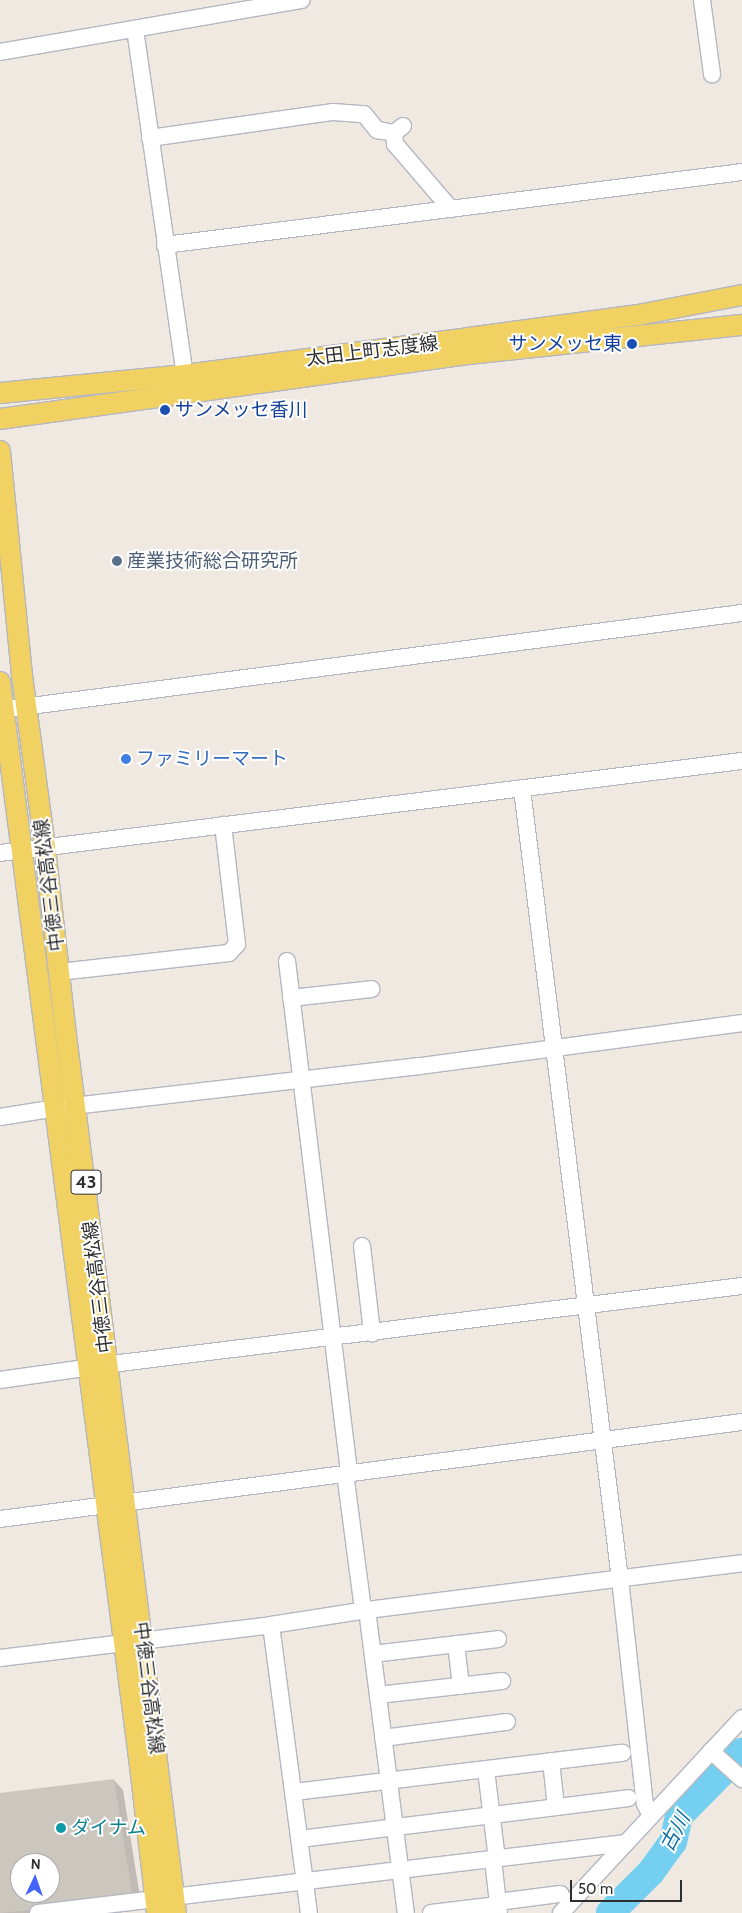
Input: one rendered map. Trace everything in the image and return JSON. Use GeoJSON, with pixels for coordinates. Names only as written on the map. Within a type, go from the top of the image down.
{"type":"FeatureCollection","features":[{"type":"Feature","properties":{"kind":"main road","name":"太田上町志度線"},"geometry":{"type":"LineString","coordinates":[[0,393],[184,375],[638,316],[742,295]]}},
{"type":"Feature","properties":{"kind":"main road","name":"太田上町志度線"},"geometry":{"type":"LineString","coordinates":[[0,419],[469,354],[742,325]]}},
{"type":"Feature","properties":{"kind":"main road","name":"中徳三谷高松線"},"geometry":{"type":"LineString","coordinates":[[0,451],[26,706],[76,1106],[98,1366]]}},
{"type":"Feature","properties":{"kind":"main road","name":"中徳三谷高松線"},"geometry":{"type":"LineString","coordinates":[[0,682],[2,710],[56,1108],[98,1366],[166,1906]]}},
{"type":"Feature","properties":{"kind":"street"},"geometry":{"type":"LineString","coordinates":[[0,52],[135,29],[273,2],[302,0]]}},
{"type":"Feature","properties":{"kind":"street"},"geometry":{"type":"LineString","coordinates":[[702,0],[712,74]]}},
{"type":"Feature","properties":{"kind":"street"},"geometry":{"type":"LineString","coordinates":[[135,29],[184,375]]}},
{"type":"Feature","properties":{"kind":"street"},"geometry":{"type":"LineString","coordinates":[[150,138],[333,112],[364,114],[377,130],[399,130],[396,144],[451,209]]}},
{"type":"Feature","properties":{"kind":"street"},"geometry":{"type":"LineString","coordinates":[[165,245],[742,172]]}},
{"type":"Feature","properties":{"kind":"street"},"geometry":{"type":"LineString","coordinates":[[2,710],[742,613]]}},
{"type":"Feature","properties":{"kind":"street"},"geometry":{"type":"LineString","coordinates":[[0,853],[742,761]]}},
{"type":"Feature","properties":{"kind":"street"},"geometry":{"type":"LineString","coordinates":[[522,789],[620,1579],[645,1804],[651,1816]]}},
{"type":"Feature","properties":{"kind":"street"},"geometry":{"type":"LineString","coordinates":[[59,972],[230,953],[237,944],[223,825]]}},
{"type":"Feature","properties":{"kind":"street"},"geometry":{"type":"LineString","coordinates":[[287,962],[300,1081],[333,1337],[347,1473],[365,1610],[373,1654],[406,1913]]}},
{"type":"Feature","properties":{"kind":"street"},"geometry":{"type":"LineString","coordinates":[[291,998],[372,989]]}},
{"type":"Feature","properties":{"kind":"street"},"geometry":{"type":"LineString","coordinates":[[0,1117],[56,1108],[300,1081],[742,1023]]}},
{"type":"Feature","properties":{"kind":"street"},"geometry":{"type":"LineString","coordinates":[[362,1246],[372,1333]]}},
{"type":"Feature","properties":{"kind":"street"},"geometry":{"type":"LineString","coordinates":[[0,1380],[98,1366],[742,1286]]}},
{"type":"Feature","properties":{"kind":"street"},"geometry":{"type":"LineString","coordinates":[[0,1519],[742,1422]]}},
{"type":"Feature","properties":{"kind":"street"},"geometry":{"type":"LineString","coordinates":[[0,1658],[133,1640],[271,1625],[365,1610],[742,1563]]}},
{"type":"Feature","properties":{"kind":"street"},"geometry":{"type":"LineString","coordinates":[[271,1625],[309,1913]]}},
{"type":"Feature","properties":{"kind":"street"},"geometry":{"type":"LineString","coordinates":[[373,1654],[498,1639]]}},
{"type":"Feature","properties":{"kind":"street"},"geometry":{"type":"LineString","coordinates":[[456,1644],[461,1686]]}},
{"type":"Feature","properties":{"kind":"street"},"geometry":{"type":"LineString","coordinates":[[378,1695],[502,1681]]}},
{"type":"Feature","properties":{"kind":"street"},"geometry":{"type":"LineString","coordinates":[[561,1913],[742,1718]]}},
{"type":"Feature","properties":{"kind":"street"},"geometry":{"type":"LineString","coordinates":[[383,1738],[508,1722]]}},
{"type":"Feature","properties":{"kind":"street"},"geometry":{"type":"LineString","coordinates":[[711,1751],[742,1779]]}},
{"type":"Feature","properties":{"kind":"street"},"geometry":{"type":"LineString","coordinates":[[294,1792],[389,1782],[623,1752]]}},
{"type":"Feature","properties":{"kind":"street"},"geometry":{"type":"LineString","coordinates":[[551,1762],[556,1807]]}},
{"type":"Feature","properties":{"kind":"street"},"geometry":{"type":"LineString","coordinates":[[486,1770],[498,1906]]}},
{"type":"Feature","properties":{"kind":"street"},"geometry":{"type":"LineString","coordinates":[[300,1839],[628,1798]]}},
{"type":"Feature","properties":{"kind":"street"},"geometry":{"type":"LineString","coordinates":[[38,1913],[166,1906],[306,1883],[626,1843]]}},
{"type":"Feature","properties":{"kind":"street"},"geometry":{"type":"LineString","coordinates":[[431,1913],[498,1906],[560,1894]]}},
{"type":"Feature","properties":{"kind":"building","name":"ダイナム"},"geometry":{"type":"Polygon","coordinates":[[[114,1779],[133,1901],[0,1913],[0,1793],[114,1779]]]}},
{"type":"Feature","properties":{"kind":"waterway","name":"古川"},"geometry":{"type":"LineString","coordinates":[[610,1913],[651,1872],[673,1842],[679,1816],[742,1752]]}},
{"type":"Feature","properties":{"kind":"place","name":"サンメッセ東"},"geometry":{"type":"Point","coordinates":[632,344]}},
{"type":"Feature","properties":{"kind":"place","name":"サンメッセ香川"},"geometry":{"type":"Point","coordinates":[165,410]}},
{"type":"Feature","properties":{"kind":"place","name":"産業技術総合研究所"},"geometry":{"type":"Point","coordinates":[117,561]}},
{"type":"Feature","properties":{"kind":"place","name":"ファミリーマート"},"geometry":{"type":"Point","coordinates":[126,759]}},
{"type":"Feature","properties":{"kind":"place","name":"ダイナム"},"geometry":{"type":"Point","coordinates":[61,1828]}}]}
